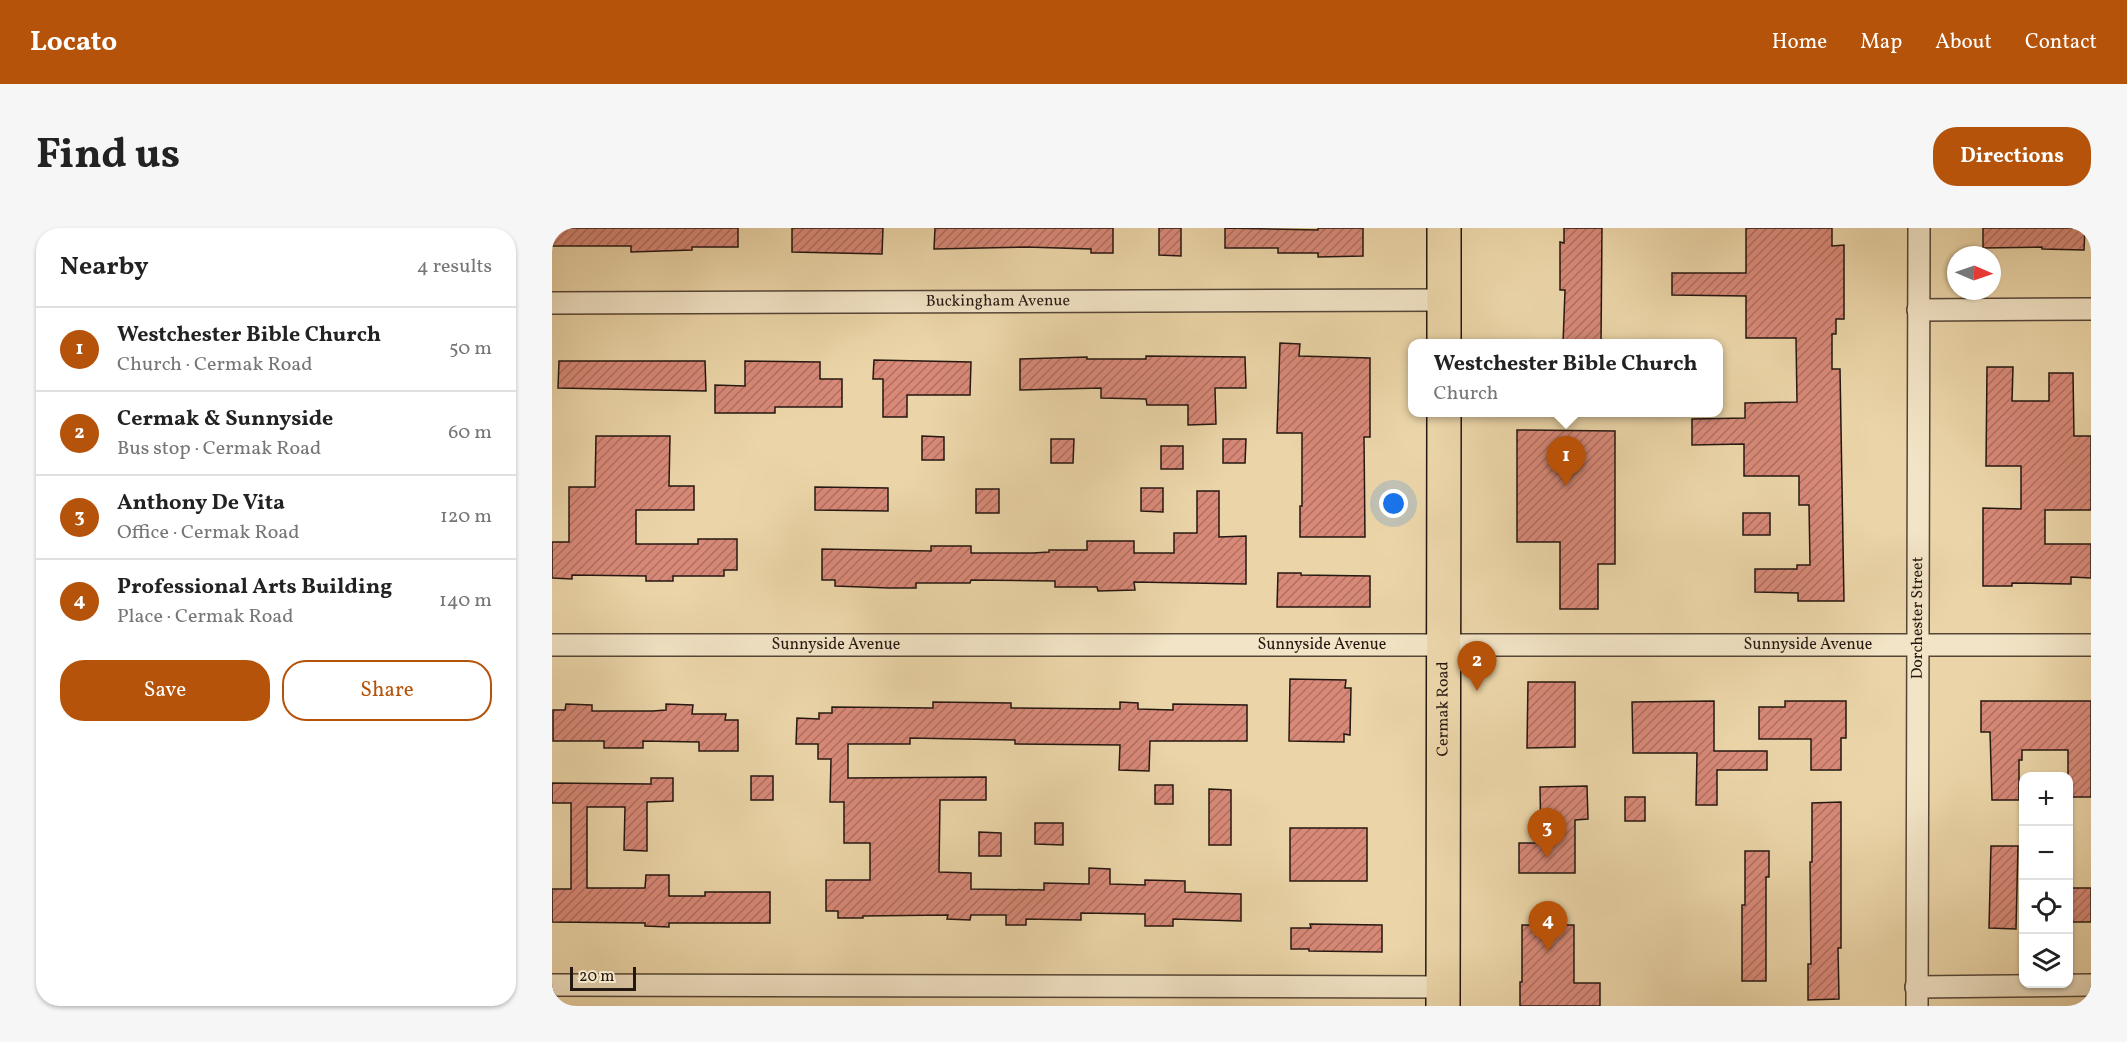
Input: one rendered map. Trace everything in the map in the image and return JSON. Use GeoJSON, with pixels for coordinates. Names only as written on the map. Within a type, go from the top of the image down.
{"type":"FeatureCollection","features":[{"type":"Feature","properties":{"kind":"main road"},"geometry":{"type":"LineString","coordinates":[[1444,228],[1444,339]]}},
{"type":"Feature","properties":{"kind":"main road","name":"Cermak Road"},"geometry":{"type":"LineString","coordinates":[[1443,997],[1444,417]]}},
{"type":"Feature","properties":{"kind":"street","name":"Dorchester Street"},"geometry":{"type":"LineString","coordinates":[[1916,996],[1918,228]]}},
{"type":"Feature","properties":{"kind":"street","name":"Buckingham Avenue"},"geometry":{"type":"LineString","coordinates":[[552,303],[1444,300]]}},
{"type":"Feature","properties":{"kind":"street"},"geometry":{"type":"LineString","coordinates":[[1918,310],[2091,309]]}},
{"type":"Feature","properties":{"kind":"street","name":"Sunnyside Avenue"},"geometry":{"type":"LineString","coordinates":[[552,645],[2091,645]]}},
{"type":"Feature","properties":{"kind":"street"},"geometry":{"type":"LineString","coordinates":[[552,985],[1443,997]]}},
{"type":"Feature","properties":{"kind":"street"},"geometry":{"type":"LineString","coordinates":[[1916,996],[2091,985]]}},
{"type":"Feature","properties":{"kind":"building"},"geometry":{"type":"Polygon","coordinates":[[[552,228],[738,228],[738,247],[692,247],[692,250],[631,252],[631,246],[552,246],[552,228]]]}},
{"type":"Feature","properties":{"kind":"building"},"geometry":{"type":"Polygon","coordinates":[[[792,228],[883,228],[882,254],[792,252],[792,228]]]}},
{"type":"Feature","properties":{"kind":"building"},"geometry":{"type":"Polygon","coordinates":[[[935,228],[1113,228],[1113,253],[1091,253],[1091,249],[1026,247],[934,249],[935,228]]]}},
{"type":"Feature","properties":{"kind":"building"},"geometry":{"type":"Polygon","coordinates":[[[1159,228],[1181,228],[1181,256],[1159,255],[1159,228]]]}},
{"type":"Feature","properties":{"kind":"building"},"geometry":{"type":"Polygon","coordinates":[[[1225,228],[1318,230],[1318,228],[1363,228],[1363,256],[1318,257],[1318,253],[1278,253],[1278,248],[1225,248],[1225,228]]]}},
{"type":"Feature","properties":{"kind":"building"},"geometry":{"type":"Polygon","coordinates":[[[1564,228],[1602,228],[1601,339],[1563,339],[1565,290],[1560,290],[1560,242],[1564,243],[1564,228]]]}},
{"type":"Feature","properties":{"kind":"building"},"geometry":{"type":"Polygon","coordinates":[[[1746,228],[1832,228],[1832,246],[1844,245],[1844,319],[1836,319],[1836,334],[1832,334],[1832,369],[1840,369],[1844,601],[1798,601],[1798,593],[1755,592],[1755,569],[1797,569],[1797,565],[1810,565],[1809,505],[1799,505],[1799,476],[1744,476],[1744,444],[1692,445],[1692,419],[1745,418],[1745,403],[1797,402],[1796,338],[1746,338],[1746,296],[1672,295],[1672,273],[1746,273],[1746,228]]]}},
{"type":"Feature","properties":{"kind":"building"},"geometry":{"type":"Polygon","coordinates":[[[1983,228],[2085,228],[2084,250],[1983,246],[1983,228]]]}},
{"type":"Feature","properties":{"kind":"building"},"geometry":{"type":"Polygon","coordinates":[[[1280,343],[1300,344],[1299,356],[1370,358],[1370,437],[1364,437],[1365,537],[1300,537],[1302,433],[1277,433],[1280,343]]]}},
{"type":"Feature","properties":{"kind":"building"},"geometry":{"type":"Polygon","coordinates":[[[1146,356],[1245,357],[1246,388],[1215,388],[1216,424],[1188,425],[1188,405],[1147,405],[1146,399],[1101,398],[1101,388],[1020,390],[1020,359],[1087,357],[1087,359],[1146,359],[1146,356]]]}},
{"type":"Feature","properties":{"kind":"building"},"geometry":{"type":"Polygon","coordinates":[[[874,360],[971,362],[970,395],[907,395],[907,417],[883,417],[883,379],[873,379],[874,360]]]}},
{"type":"Feature","properties":{"kind":"building"},"geometry":{"type":"Polygon","coordinates":[[[559,361],[705,361],[706,391],[558,388],[559,361]]]}},
{"type":"Feature","properties":{"kind":"building"},"geometry":{"type":"Polygon","coordinates":[[[745,361],[820,362],[820,379],[842,379],[842,407],[775,407],[775,413],[715,413],[715,385],[745,386],[745,361]]]}},
{"type":"Feature","properties":{"kind":"building"},"geometry":{"type":"Polygon","coordinates":[[[1987,367],[2013,367],[2012,401],[2049,401],[2049,373],[2073,373],[2074,436],[2091,436],[2091,510],[2045,510],[2045,544],[2091,544],[2091,578],[2071,577],[2071,584],[2012,583],[2012,586],[1983,586],[1983,508],[2021,509],[2021,466],[1986,466],[1987,367]]]}},
{"type":"Feature","properties":{"kind":"building"},"geometry":{"type":"Polygon","coordinates":[[[1517,430],[1615,431],[1615,564],[1598,564],[1598,609],[1560,609],[1560,542],[1517,542],[1517,430]]]}},
{"type":"Feature","properties":{"kind":"building"},"geometry":{"type":"Polygon","coordinates":[[[596,436],[670,436],[669,486],[694,486],[694,510],[636,510],[636,544],[698,544],[698,539],[737,539],[737,570],[724,570],[724,576],[673,576],[673,581],[646,581],[646,576],[572,575],[572,579],[552,578],[552,542],[569,542],[569,487],[595,487],[596,436]]]}},
{"type":"Feature","properties":{"kind":"building"},"geometry":{"type":"Polygon","coordinates":[[[922,436],[944,437],[944,460],[922,460],[922,436]]]}},
{"type":"Feature","properties":{"kind":"building"},"geometry":{"type":"Polygon","coordinates":[[[1051,439],[1074,439],[1073,463],[1051,463],[1051,439]]]}},
{"type":"Feature","properties":{"kind":"building"},"geometry":{"type":"Polygon","coordinates":[[[1223,439],[1246,439],[1245,463],[1223,463],[1223,439]]]}},
{"type":"Feature","properties":{"kind":"building"},"geometry":{"type":"Polygon","coordinates":[[[1161,446],[1183,446],[1183,469],[1161,469],[1161,446]]]}},
{"type":"Feature","properties":{"kind":"building"},"geometry":{"type":"Polygon","coordinates":[[[815,487],[888,488],[888,511],[815,510],[815,487]]]}},
{"type":"Feature","properties":{"kind":"building"},"geometry":{"type":"Polygon","coordinates":[[[1141,488],[1163,488],[1163,512],[1141,511],[1141,488]]]}},
{"type":"Feature","properties":{"kind":"building"},"geometry":{"type":"Polygon","coordinates":[[[976,489],[999,489],[999,513],[976,513],[976,489]]]}},
{"type":"Feature","properties":{"kind":"building"},"geometry":{"type":"Polygon","coordinates":[[[1197,491],[1219,491],[1219,537],[1246,536],[1246,584],[1134,582],[1135,590],[1098,591],[1097,587],[1055,587],[1055,581],[971,580],[970,583],[916,583],[916,588],[889,588],[835,586],[835,580],[822,580],[822,549],[931,551],[931,546],[971,546],[971,553],[1033,553],[1049,552],[1049,550],[1087,550],[1087,541],[1134,541],[1134,553],[1174,553],[1174,533],[1197,533],[1197,491]]]}},
{"type":"Feature","properties":{"kind":"building"},"geometry":{"type":"Polygon","coordinates":[[[1743,513],[1770,513],[1770,535],[1743,535],[1743,513]]]}},
{"type":"Feature","properties":{"kind":"building"},"geometry":{"type":"Polygon","coordinates":[[[1278,573],[1370,576],[1370,607],[1277,607],[1278,573]]]}},
{"type":"Feature","properties":{"kind":"building"},"geometry":{"type":"Polygon","coordinates":[[[1290,679],[1346,680],[1345,688],[1351,688],[1350,735],[1344,734],[1344,742],[1289,741],[1290,679]]]}},
{"type":"Feature","properties":{"kind":"building"},"geometry":{"type":"Polygon","coordinates":[[[1528,682],[1575,682],[1575,747],[1527,748],[1528,682]]]}},
{"type":"Feature","properties":{"kind":"building"},"geometry":{"type":"Polygon","coordinates":[[[1714,701],[1714,751],[1767,751],[1767,770],[1717,770],[1717,805],[1696,805],[1697,753],[1633,753],[1632,702],[1714,701]]]}},
{"type":"Feature","properties":{"kind":"building"},"geometry":{"type":"Polygon","coordinates":[[[1785,701],[1846,701],[1846,738],[1841,738],[1841,770],[1811,770],[1811,739],[1759,739],[1759,707],[1785,707],[1785,701]]]}},
{"type":"Feature","properties":{"kind":"building"},"geometry":{"type":"Polygon","coordinates":[[[1981,701],[2091,701],[2091,797],[2073,797],[2073,772],[2068,772],[2068,750],[2022,750],[2022,760],[2019,760],[2019,800],[1992,800],[1990,732],[1981,732],[1981,701]]]}},
{"type":"Feature","properties":{"kind":"building"},"geometry":{"type":"Polygon","coordinates":[[[933,702],[1011,703],[1011,708],[1120,709],[1120,702],[1138,703],[1138,709],[1173,710],[1173,704],[1247,705],[1247,741],[1150,741],[1149,771],[1119,770],[1120,745],[1015,744],[1015,740],[910,738],[910,744],[848,744],[848,778],[986,777],[986,800],[940,800],[939,872],[971,873],[971,889],[1044,890],[1044,883],[1089,884],[1089,868],[1110,869],[1110,884],[1145,885],[1145,880],[1185,881],[1185,892],[1241,894],[1241,921],[1173,919],[1173,926],[1145,926],[1145,914],[1081,913],[1081,920],[1026,919],[1026,925],[1006,925],[1006,915],[971,915],[970,920],[947,919],[948,915],[838,918],[838,911],[826,911],[826,880],[870,880],[870,843],[844,843],[844,802],[830,802],[831,759],[818,759],[818,744],[796,744],[797,718],[819,719],[819,713],[832,713],[832,707],[933,708],[933,702]]]}},
{"type":"Feature","properties":{"kind":"building"},"geometry":{"type":"Polygon","coordinates":[[[566,704],[592,705],[592,711],[653,711],[666,710],[666,704],[693,705],[692,714],[726,714],[725,720],[738,720],[738,751],[699,751],[699,742],[643,741],[643,748],[604,748],[604,741],[553,741],[553,710],[565,710],[566,704]]]}},
{"type":"Feature","properties":{"kind":"building"},"geometry":{"type":"Polygon","coordinates":[[[751,776],[773,776],[773,800],[751,800],[751,776]]]}},
{"type":"Feature","properties":{"kind":"building"},"geometry":{"type":"Polygon","coordinates":[[[651,778],[673,778],[673,801],[647,802],[647,851],[624,850],[625,807],[587,807],[587,888],[645,888],[646,875],[669,875],[669,896],[705,896],[705,892],[770,892],[770,923],[669,923],[669,927],[645,926],[645,923],[552,922],[552,889],[571,889],[571,803],[552,803],[552,783],[651,784],[651,778]]]}},
{"type":"Feature","properties":{"kind":"building"},"geometry":{"type":"Polygon","coordinates":[[[1155,785],[1173,785],[1173,804],[1155,804],[1155,785]]]}},
{"type":"Feature","properties":{"kind":"building"},"geometry":{"type":"Polygon","coordinates":[[[1587,786],[1588,819],[1575,820],[1575,873],[1519,873],[1519,843],[1541,843],[1540,787],[1587,786]]]}},
{"type":"Feature","properties":{"kind":"building"},"geometry":{"type":"Polygon","coordinates":[[[1209,789],[1231,790],[1231,845],[1209,845],[1209,789]]]}},
{"type":"Feature","properties":{"kind":"building"},"geometry":{"type":"Polygon","coordinates":[[[1625,797],[1645,797],[1645,821],[1625,821],[1625,797]]]}},
{"type":"Feature","properties":{"kind":"building"},"geometry":{"type":"Polygon","coordinates":[[[1841,802],[1839,999],[1808,1000],[1808,964],[1811,964],[1812,803],[1841,802]]]}},
{"type":"Feature","properties":{"kind":"building"},"geometry":{"type":"Polygon","coordinates":[[[1035,823],[1063,823],[1063,845],[1035,844],[1035,823]]]}},
{"type":"Feature","properties":{"kind":"building"},"geometry":{"type":"Polygon","coordinates":[[[1290,828],[1367,828],[1367,881],[1290,881],[1290,828]]]}},
{"type":"Feature","properties":{"kind":"building"},"geometry":{"type":"Polygon","coordinates":[[[979,832],[1001,833],[1001,856],[979,856],[979,832]]]}},
{"type":"Feature","properties":{"kind":"building"},"geometry":{"type":"Polygon","coordinates":[[[1991,846],[2018,846],[2016,929],[1989,928],[1991,846]]]}},
{"type":"Feature","properties":{"kind":"building"},"geometry":{"type":"Polygon","coordinates":[[[1745,851],[1769,851],[1769,877],[1766,877],[1766,981],[1742,981],[1745,851]]]}},
{"type":"Feature","properties":{"kind":"building"},"geometry":{"type":"Polygon","coordinates":[[[2073,888],[2091,888],[2091,922],[2073,922],[2073,888]]]}},
{"type":"Feature","properties":{"kind":"building"},"geometry":{"type":"Polygon","coordinates":[[[1310,924],[1382,925],[1382,952],[1291,949],[1291,928],[1311,928],[1310,924]]]}},
{"type":"Feature","properties":{"kind":"building"},"geometry":{"type":"Polygon","coordinates":[[[1522,925],[1574,925],[1574,983],[1600,983],[1600,1006],[1520,1006],[1522,925]]]}},
{"type":"Feature","properties":{"kind":"place","name":"Westchester Bible Church"},"geometry":{"type":"Point","coordinates":[1566,486]}},
{"type":"Feature","properties":{"kind":"place","name":"Cermak & Sunnyside"},"geometry":{"type":"Point","coordinates":[1477,691]}},
{"type":"Feature","properties":{"kind":"place","name":"Anthony De Vita"},"geometry":{"type":"Point","coordinates":[1547,858]}},
{"type":"Feature","properties":{"kind":"place","name":"Professional Arts Building"},"geometry":{"type":"Point","coordinates":[1548,951]}}]}
